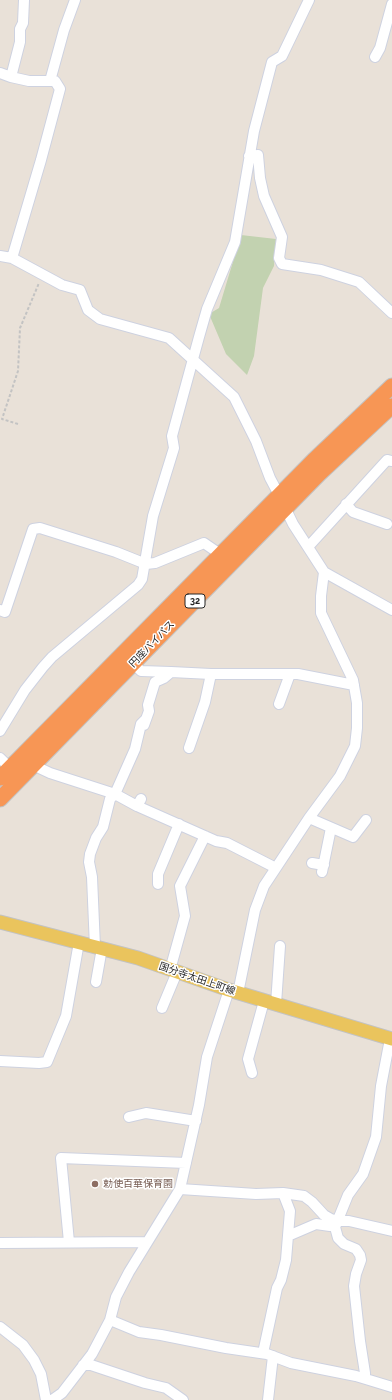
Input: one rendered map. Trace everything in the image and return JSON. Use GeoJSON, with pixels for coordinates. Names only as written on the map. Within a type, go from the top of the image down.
{"type":"FeatureCollection","features":[{"type":"Feature","properties":{"kind":"highway","name":"円座バイパス"},"geometry":{"type":"LineString","coordinates":[[0,799],[133,663],[392,386]]}},
{"type":"Feature","properties":{"kind":"highway","name":"円座バイパス"},"geometry":{"type":"LineString","coordinates":[[3,768],[220,554],[283,501],[319,474],[392,406]]}},
{"type":"Feature","properties":{"kind":"main road","name":"国分寺太田上町線"},"geometry":{"type":"LineString","coordinates":[[0,922],[138,958],[234,991],[391,1039]]}},
{"type":"Feature","properties":{"kind":"street"},"geometry":{"type":"LineString","coordinates":[[11,77],[20,42],[20,29],[23,23],[24,0]]}},
{"type":"Feature","properties":{"kind":"street"},"geometry":{"type":"LineString","coordinates":[[50,81],[64,30],[75,0]]}},
{"type":"Feature","properties":{"kind":"street"},"geometry":{"type":"LineString","coordinates":[[0,732],[25,690],[43,667],[138,585],[142,579],[146,564],[153,516],[174,448],[172,436],[207,309],[235,242],[254,131],[272,62],[282,56],[295,32],[309,0]]}},
{"type":"Feature","properties":{"kind":"street"},"geometry":{"type":"LineString","coordinates":[[375,57],[380,48],[392,4]]}},
{"type":"Feature","properties":{"kind":"street"},"geometry":{"type":"LineString","coordinates":[[0,73],[29,81],[55,81],[60,89],[12,258]]}},
{"type":"Feature","properties":{"kind":"street"},"geometry":{"type":"LineString","coordinates":[[249,156],[258,155],[260,178],[264,196],[282,237],[280,258],[282,264],[321,270],[359,282],[392,313]]}},
{"type":"Feature","properties":{"kind":"street"},"geometry":{"type":"LineString","coordinates":[[0,256],[12,258],[62,285],[80,290],[88,310],[100,319],[169,338],[234,397],[256,441],[270,478],[283,501],[293,524],[324,572],[392,610]]}},
{"type":"Feature","properties":{"kind":"street"},"geometry":{"type":"LineString","coordinates":[[308,547],[387,460],[392,461]]}},
{"type":"Feature","properties":{"kind":"street"},"geometry":{"type":"LineString","coordinates":[[346,504],[353,512],[387,524]]}},
{"type":"Feature","properties":{"kind":"street"},"geometry":{"type":"LineString","coordinates":[[0,610],[6,612],[33,529],[40,528],[47,530],[116,552],[146,564],[155,563],[204,543],[220,554]]}},
{"type":"Feature","properties":{"kind":"street"},"geometry":{"type":"LineString","coordinates":[[52,1400],[64,1396],[83,1365],[92,1354],[110,1320],[116,1297],[147,1242],[180,1189],[196,1120],[207,1057],[234,991],[254,910],[264,886],[309,818],[340,776],[355,746],[357,728],[353,680],[321,613],[321,596],[324,572]]}},
{"type":"Feature","properties":{"kind":"street"},"geometry":{"type":"LineString","coordinates":[[133,663],[141,671],[211,674],[298,674],[354,685]]}},
{"type":"Feature","properties":{"kind":"street"},"geometry":{"type":"LineString","coordinates":[[96,982],[99,948],[89,858],[96,838],[103,827],[110,799],[115,794],[135,749],[141,724],[146,722],[149,711],[148,705],[155,682],[164,678],[171,672]]}},
{"type":"Feature","properties":{"kind":"street"},"geometry":{"type":"LineString","coordinates":[[189,748],[205,702],[211,674]]}},
{"type":"Feature","properties":{"kind":"street"},"geometry":{"type":"LineString","coordinates":[[279,704],[290,674]]}},
{"type":"Feature","properties":{"kind":"street"},"geometry":{"type":"LineString","coordinates":[[33,765],[50,773],[139,803],[205,836],[228,843],[276,868]]}},
{"type":"Feature","properties":{"kind":"street"},"geometry":{"type":"LineString","coordinates":[[309,818],[353,837],[366,820]]}},
{"type":"Feature","properties":{"kind":"street"},"geometry":{"type":"LineString","coordinates":[[158,884],[158,874],[179,824]]}},
{"type":"Feature","properties":{"kind":"street"},"geometry":{"type":"LineString","coordinates":[[312,863],[323,868],[332,828]]}},
{"type":"Feature","properties":{"kind":"street"},"geometry":{"type":"LineString","coordinates":[[162,1008],[173,971],[185,916],[180,886],[205,836]]}},
{"type":"Feature","properties":{"kind":"street"},"geometry":{"type":"LineString","coordinates":[[0,1061],[47,1062],[66,1016],[79,942]]}},
{"type":"Feature","properties":{"kind":"street"},"geometry":{"type":"LineString","coordinates":[[252,1073],[248,1059],[270,1002],[280,946]]}},
{"type":"Feature","properties":{"kind":"street"},"geometry":{"type":"LineString","coordinates":[[365,1378],[354,1286],[361,1260],[360,1255],[356,1250],[344,1244],[338,1238],[336,1223],[348,1195],[363,1174],[376,1138],[381,1086],[391,1039]]}},
{"type":"Feature","properties":{"kind":"street"},"geometry":{"type":"LineString","coordinates":[[128,1117],[146,1113],[196,1120]]}},
{"type":"Feature","properties":{"kind":"street"},"geometry":{"type":"LineString","coordinates":[[70,1242],[61,1158],[186,1163]]}},
{"type":"Feature","properties":{"kind":"street"},"geometry":{"type":"LineString","coordinates":[[180,1189],[256,1194],[283,1193],[304,1196],[312,1202],[324,1216],[336,1223]]}},
{"type":"Feature","properties":{"kind":"street"},"geometry":{"type":"LineString","coordinates":[[268,1400],[268,1355],[278,1288],[286,1260],[290,1211],[283,1193]]}},
{"type":"Feature","properties":{"kind":"street"},"geometry":{"type":"LineString","coordinates":[[288,1236],[316,1224],[330,1226],[336,1223],[349,1221],[392,1231]]}},
{"type":"Feature","properties":{"kind":"street"},"geometry":{"type":"LineString","coordinates":[[0,1243],[147,1242]]}},
{"type":"Feature","properties":{"kind":"street"},"geometry":{"type":"LineString","coordinates":[[110,1320],[139,1332],[268,1355],[291,1363],[365,1378],[392,1387]]}},
{"type":"Feature","properties":{"kind":"street"},"geometry":{"type":"LineString","coordinates":[[0,1327],[23,1345],[34,1360],[41,1374],[46,1400]]}},
{"type":"Feature","properties":{"kind":"street"},"geometry":{"type":"LineString","coordinates":[[83,1365],[91,1365],[145,1383],[166,1388],[183,1400]]}},
{"type":"Feature","properties":{"kind":"path"},"geometry":{"type":"LineString","coordinates":[[18,424],[2,419],[18,371],[20,328],[42,274]]}},
{"type":"Feature","properties":{"kind":"green space"},"geometry":{"type":"Polygon","coordinates":[[[241,235],[276,239],[274,266],[263,288],[254,356],[247,375],[226,354],[209,314],[219,308],[241,235]]]}},
{"type":"Feature","properties":{"kind":"place","name":"勅使百華保育園"},"geometry":{"type":"Point","coordinates":[95,1184]}}]}
